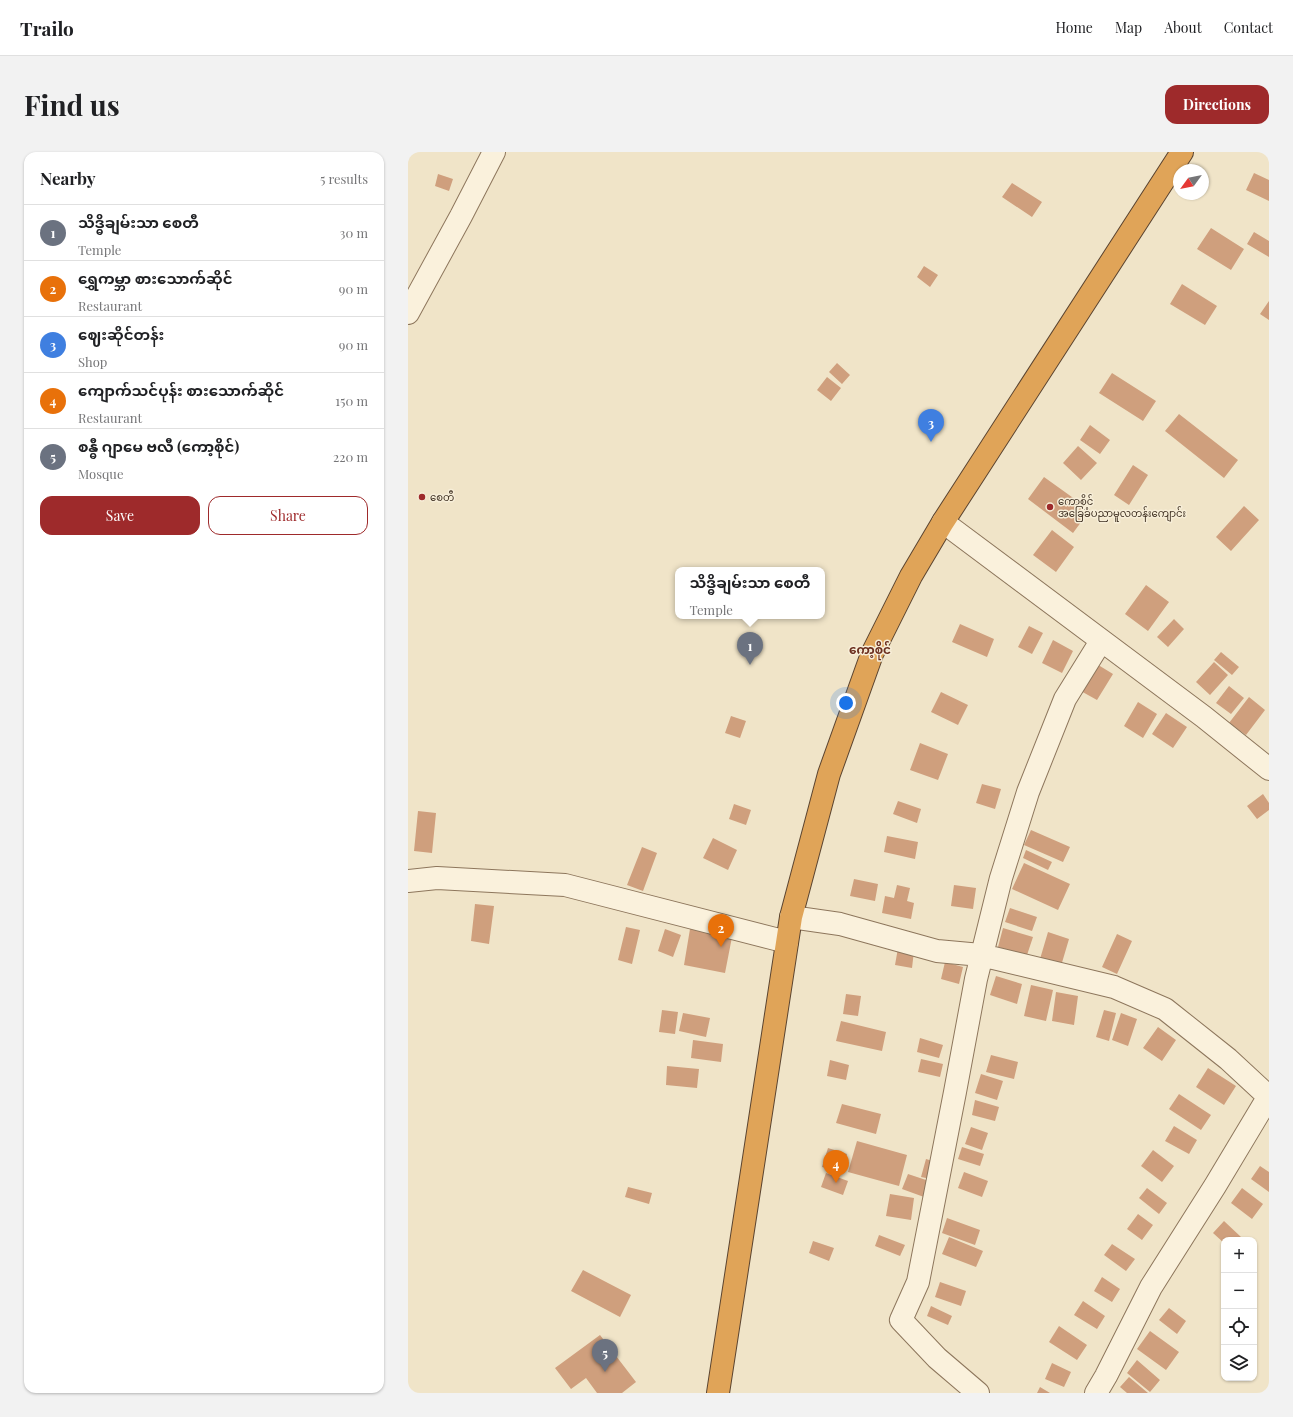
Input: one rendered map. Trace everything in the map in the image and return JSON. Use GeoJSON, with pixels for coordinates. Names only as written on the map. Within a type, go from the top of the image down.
{"type":"FeatureCollection","features":[{"type":"Feature","properties":{"kind":"highway"},"geometry":{"type":"LineString","coordinates":[[718,1393],[791,917],[829,774],[872,654],[911,576],[944,522],[1182,152]]}},
{"type":"Feature","properties":{"kind":"street"},"geometry":{"type":"LineString","coordinates":[[408,313],[494,152]]}},
{"type":"Feature","properties":{"kind":"street"},"geometry":{"type":"LineString","coordinates":[[944,522],[1204,717],[1269,769]]}},
{"type":"Feature","properties":{"kind":"street"},"geometry":{"type":"LineString","coordinates":[[978,1393],[937,1358],[901,1320],[918,1282],[976,979],[1001,878],[1028,792],[1065,699],[1101,641]]}},
{"type":"Feature","properties":{"kind":"street"},"geometry":{"type":"LineString","coordinates":[[408,881],[437,878],[565,885],[787,942]]}},
{"type":"Feature","properties":{"kind":"street"},"geometry":{"type":"LineString","coordinates":[[791,917],[840,924],[937,951],[981,955],[1114,988],[1165,1009],[1228,1059],[1269,1096],[1215,1186],[1152,1286],[1096,1393]]}},
{"type":"Feature","properties":{"kind":"building"},"geometry":{"type":"Polygon","coordinates":[[[1254,173],[1269,180],[1269,201],[1246,190],[1254,173]]]}},
{"type":"Feature","properties":{"kind":"building"},"geometry":{"type":"Polygon","coordinates":[[[438,174],[453,179],[449,191],[435,186],[438,174]]]}},
{"type":"Feature","properties":{"kind":"building"},"geometry":{"type":"Polygon","coordinates":[[[1012,183],[1042,202],[1032,217],[1002,197],[1012,183]]]}},
{"type":"Feature","properties":{"kind":"building"},"geometry":{"type":"Polygon","coordinates":[[[1211,228],[1244,249],[1231,270],[1197,249],[1211,228]]]}},
{"type":"Feature","properties":{"kind":"building"},"geometry":{"type":"Polygon","coordinates":[[[1254,232],[1269,241],[1269,257],[1247,244],[1254,232]]]}},
{"type":"Feature","properties":{"kind":"building"},"geometry":{"type":"Polygon","coordinates":[[[924,266],[938,275],[930,287],[917,277],[924,266]]]}},
{"type":"Feature","properties":{"kind":"building"},"geometry":{"type":"Polygon","coordinates":[[[1182,284],[1217,306],[1205,325],[1170,304],[1182,284]]]}},
{"type":"Feature","properties":{"kind":"building"},"geometry":{"type":"Polygon","coordinates":[[[1269,301],[1269,320],[1260,314],[1269,301]]]}},
{"type":"Feature","properties":{"kind":"building"},"geometry":{"type":"Polygon","coordinates":[[[837,363],[850,375],[842,384],[829,372],[837,363]]]}},
{"type":"Feature","properties":{"kind":"building"},"geometry":{"type":"Polygon","coordinates":[[[1112,373],[1156,401],[1143,421],[1099,393],[1112,373]]]}},
{"type":"Feature","properties":{"kind":"building"},"geometry":{"type":"Polygon","coordinates":[[[827,377],[841,388],[831,401],[817,390],[827,377]]]}},
{"type":"Feature","properties":{"kind":"building"},"geometry":{"type":"Polygon","coordinates":[[[1179,414],[1238,460],[1224,478],[1165,431],[1179,414]]]}},
{"type":"Feature","properties":{"kind":"building"},"geometry":{"type":"Polygon","coordinates":[[[1090,425],[1110,440],[1100,454],[1080,440],[1090,425]]]}},
{"type":"Feature","properties":{"kind":"building"},"geometry":{"type":"Polygon","coordinates":[[[1078,446],[1097,463],[1081,480],[1063,463],[1078,446]]]}},
{"type":"Feature","properties":{"kind":"building"},"geometry":{"type":"Polygon","coordinates":[[[1133,465],[1148,475],[1129,505],[1114,495],[1133,465]]]}},
{"type":"Feature","properties":{"kind":"building"},"geometry":{"type":"Polygon","coordinates":[[[1044,477],[1090,510],[1073,533],[1028,499],[1044,477]]]}},
{"type":"Feature","properties":{"kind":"building"},"geometry":{"type":"Polygon","coordinates":[[[1244,506],[1259,520],[1231,551],[1216,537],[1244,506]]]}},
{"type":"Feature","properties":{"kind":"building"},"geometry":{"type":"Polygon","coordinates":[[[1052,530],[1074,547],[1056,572],[1033,555],[1052,530]]]}},
{"type":"Feature","properties":{"kind":"building"},"geometry":{"type":"Polygon","coordinates":[[[1146,585],[1169,602],[1148,631],[1125,614],[1146,585]]]}},
{"type":"Feature","properties":{"kind":"building"},"geometry":{"type":"Polygon","coordinates":[[[1174,619],[1184,629],[1168,647],[1157,637],[1174,619]]]}},
{"type":"Feature","properties":{"kind":"building"},"geometry":{"type":"Polygon","coordinates":[[[960,624],[994,639],[987,657],[952,642],[960,624]]]}},
{"type":"Feature","properties":{"kind":"building"},"geometry":{"type":"Polygon","coordinates":[[[1029,626],[1043,633],[1032,654],[1018,647],[1029,626]]]}},
{"type":"Feature","properties":{"kind":"building"},"geometry":{"type":"Polygon","coordinates":[[[1053,640],[1073,651],[1062,673],[1042,663],[1053,640]]]}},
{"type":"Feature","properties":{"kind":"building"},"geometry":{"type":"Polygon","coordinates":[[[1221,652],[1239,667],[1232,675],[1214,660],[1221,652]]]}},
{"type":"Feature","properties":{"kind":"building"},"geometry":{"type":"Polygon","coordinates":[[[1214,662],[1228,675],[1210,695],[1196,682],[1214,662]]]}},
{"type":"Feature","properties":{"kind":"building"},"geometry":{"type":"Polygon","coordinates":[[[1095,663],[1113,674],[1097,700],[1079,690],[1095,663]]]}},
{"type":"Feature","properties":{"kind":"building"},"geometry":{"type":"Polygon","coordinates":[[[1229,686],[1244,698],[1231,714],[1216,703],[1229,686]]]}},
{"type":"Feature","properties":{"kind":"building"},"geometry":{"type":"Polygon","coordinates":[[[941,692],[968,705],[958,725],[931,712],[941,692]]]}},
{"type":"Feature","properties":{"kind":"building"},"geometry":{"type":"Polygon","coordinates":[[[1249,697],[1265,710],[1246,735],[1229,723],[1249,697]]]}},
{"type":"Feature","properties":{"kind":"building"},"geometry":{"type":"Polygon","coordinates":[[[1138,702],[1157,714],[1143,738],[1124,726],[1138,702]]]}},
{"type":"Feature","properties":{"kind":"building"},"geometry":{"type":"Polygon","coordinates":[[[1166,713],[1187,727],[1173,748],[1152,734],[1166,713]]]}},
{"type":"Feature","properties":{"kind":"building"},"geometry":{"type":"Polygon","coordinates":[[[731,716],[746,721],[740,738],[725,733],[731,716]]]}},
{"type":"Feature","properties":{"kind":"building"},"geometry":{"type":"Polygon","coordinates":[[[920,743],[948,754],[938,780],[910,770],[920,743]]]}},
{"type":"Feature","properties":{"kind":"building"},"geometry":{"type":"Polygon","coordinates":[[[982,784],[1001,789],[995,809],[976,803],[982,784]]]}},
{"type":"Feature","properties":{"kind":"building"},"geometry":{"type":"Polygon","coordinates":[[[1263,794],[1269,803],[1269,810],[1257,819],[1247,806],[1263,794]]]}},
{"type":"Feature","properties":{"kind":"building"},"geometry":{"type":"Polygon","coordinates":[[[898,801],[921,809],[917,823],[893,814],[898,801]]]}},
{"type":"Feature","properties":{"kind":"building"},"geometry":{"type":"Polygon","coordinates":[[[734,804],[751,810],[746,825],[729,819],[734,804]]]}},
{"type":"Feature","properties":{"kind":"building"},"geometry":{"type":"Polygon","coordinates":[[[418,811],[436,813],[432,853],[414,851],[418,811]]]}},
{"type":"Feature","properties":{"kind":"building"},"geometry":{"type":"Polygon","coordinates":[[[1031,830],[1070,847],[1063,862],[1024,845],[1031,830]]]}},
{"type":"Feature","properties":{"kind":"building"},"geometry":{"type":"Polygon","coordinates":[[[887,836],[918,842],[915,859],[884,852],[887,836]]]}},
{"type":"Feature","properties":{"kind":"building"},"geometry":{"type":"Polygon","coordinates":[[[713,838],[737,850],[728,870],[703,858],[713,838]]]}},
{"type":"Feature","properties":{"kind":"building"},"geometry":{"type":"Polygon","coordinates":[[[642,847],[657,853],[643,891],[627,885],[642,847]]]}},
{"type":"Feature","properties":{"kind":"building"},"geometry":{"type":"Polygon","coordinates":[[[1026,850],[1052,862],[1048,870],[1023,858],[1026,850]]]}},
{"type":"Feature","properties":{"kind":"building"},"geometry":{"type":"Polygon","coordinates":[[[1024,863],[1070,884],[1058,910],[1012,889],[1024,863]]]}},
{"type":"Feature","properties":{"kind":"building"},"geometry":{"type":"Polygon","coordinates":[[[854,879],[878,884],[875,901],[850,896],[854,879]]]}},
{"type":"Feature","properties":{"kind":"building"},"geometry":{"type":"Polygon","coordinates":[[[897,885],[910,888],[907,901],[914,903],[911,919],[882,913],[885,896],[894,898],[897,885]]]}},
{"type":"Feature","properties":{"kind":"building"},"geometry":{"type":"Polygon","coordinates":[[[954,885],[976,888],[973,909],[951,906],[954,885]]]}},
{"type":"Feature","properties":{"kind":"building"},"geometry":{"type":"Polygon","coordinates":[[[475,904],[494,906],[489,944],[471,941],[475,904]]]}},
{"type":"Feature","properties":{"kind":"building"},"geometry":{"type":"Polygon","coordinates":[[[1010,908],[1037,917],[1032,931],[1005,922],[1010,908]]]}},
{"type":"Feature","properties":{"kind":"building"},"geometry":{"type":"Polygon","coordinates":[[[626,927],[640,930],[632,964],[618,960],[626,927]]]}},
{"type":"Feature","properties":{"kind":"building"},"geometry":{"type":"Polygon","coordinates":[[[1003,928],[1033,937],[1027,955],[998,947],[1003,928]]]}},
{"type":"Feature","properties":{"kind":"building"},"geometry":{"type":"Polygon","coordinates":[[[665,929],[681,935],[673,957],[658,951],[665,929]]]}},
{"type":"Feature","properties":{"kind":"building"},"geometry":{"type":"Polygon","coordinates":[[[690,929],[732,937],[725,973],[684,965],[690,929]]]}},
{"type":"Feature","properties":{"kind":"building"},"geometry":{"type":"Polygon","coordinates":[[[1048,932],[1069,939],[1061,966],[1040,959],[1048,932]]]}},
{"type":"Feature","properties":{"kind":"building"},"geometry":{"type":"Polygon","coordinates":[[[1117,934],[1132,941],[1117,974],[1102,967],[1117,934]]]}},
{"type":"Feature","properties":{"kind":"building"},"geometry":{"type":"Polygon","coordinates":[[[898,948],[914,951],[912,968],[895,965],[898,948]]]}},
{"type":"Feature","properties":{"kind":"building"},"geometry":{"type":"Polygon","coordinates":[[[945,962],[963,967],[959,984],[941,979],[945,962]]]}},
{"type":"Feature","properties":{"kind":"building"},"geometry":{"type":"Polygon","coordinates":[[[996,976],[1022,984],[1017,1004],[990,995],[996,976]]]}},
{"type":"Feature","properties":{"kind":"building"},"geometry":{"type":"Polygon","coordinates":[[[1031,985],[1053,990],[1046,1021],[1024,1016],[1031,985]]]}},
{"type":"Feature","properties":{"kind":"building"},"geometry":{"type":"Polygon","coordinates":[[[1056,992],[1078,996],[1074,1025],[1052,1021],[1056,992]]]}},
{"type":"Feature","properties":{"kind":"building"},"geometry":{"type":"Polygon","coordinates":[[[846,994],[861,996],[858,1016],[843,1014],[846,994]]]}},
{"type":"Feature","properties":{"kind":"building"},"geometry":{"type":"Polygon","coordinates":[[[662,1010],[678,1012],[675,1034],[659,1032],[662,1010]]]}},
{"type":"Feature","properties":{"kind":"building"},"geometry":{"type":"Polygon","coordinates":[[[1104,1010],[1116,1013],[1109,1041],[1096,1037],[1104,1010]]]}},
{"type":"Feature","properties":{"kind":"building"},"geometry":{"type":"Polygon","coordinates":[[[683,1013],[710,1018],[706,1037],[679,1031],[683,1013]]]}},
{"type":"Feature","properties":{"kind":"building"},"geometry":{"type":"Polygon","coordinates":[[[1121,1013],[1137,1019],[1128,1046],[1112,1040],[1121,1013]]]}},
{"type":"Feature","properties":{"kind":"building"},"geometry":{"type":"Polygon","coordinates":[[[841,1021],[886,1032],[882,1051],[836,1041],[841,1021]]]}},
{"type":"Feature","properties":{"kind":"building"},"geometry":{"type":"Polygon","coordinates":[[[1158,1027],[1176,1040],[1162,1061],[1143,1048],[1158,1027]]]}},
{"type":"Feature","properties":{"kind":"building"},"geometry":{"type":"Polygon","coordinates":[[[920,1038],[943,1045],[939,1058],[917,1052],[920,1038]]]}},
{"type":"Feature","properties":{"kind":"building"},"geometry":{"type":"Polygon","coordinates":[[[693,1040],[723,1044],[721,1062],[691,1058],[693,1040]]]}},
{"type":"Feature","properties":{"kind":"building"},"geometry":{"type":"Polygon","coordinates":[[[991,1055],[1018,1062],[1014,1079],[986,1072],[991,1055]]]}},
{"type":"Feature","properties":{"kind":"building"},"geometry":{"type":"Polygon","coordinates":[[[921,1059],[943,1064],[940,1077],[918,1072],[921,1059]]]}},
{"type":"Feature","properties":{"kind":"building"},"geometry":{"type":"Polygon","coordinates":[[[830,1060],[849,1065],[846,1080],[827,1076],[830,1060]]]}},
{"type":"Feature","properties":{"kind":"building"},"geometry":{"type":"Polygon","coordinates":[[[667,1066],[699,1069],[697,1088],[666,1085],[667,1066]]]}},
{"type":"Feature","properties":{"kind":"building"},"geometry":{"type":"Polygon","coordinates":[[[1208,1068],[1236,1086],[1224,1105],[1196,1087],[1208,1068]]]}},
{"type":"Feature","properties":{"kind":"building"},"geometry":{"type":"Polygon","coordinates":[[[981,1074],[1003,1081],[997,1100],[975,1093],[981,1074]]]}},
{"type":"Feature","properties":{"kind":"building"},"geometry":{"type":"Polygon","coordinates":[[[1179,1094],[1211,1115],[1201,1130],[1169,1109],[1179,1094]]]}},
{"type":"Feature","properties":{"kind":"building"},"geometry":{"type":"Polygon","coordinates":[[[975,1100],[999,1107],[995,1121],[972,1115],[975,1100]]]}},
{"type":"Feature","properties":{"kind":"building"},"geometry":{"type":"Polygon","coordinates":[[[842,1104],[881,1114],[876,1134],[836,1123],[842,1104]]]}},
{"type":"Feature","properties":{"kind":"building"},"geometry":{"type":"Polygon","coordinates":[[[1174,1126],[1197,1140],[1189,1154],[1165,1141],[1174,1126]]]}},
{"type":"Feature","properties":{"kind":"building"},"geometry":{"type":"Polygon","coordinates":[[[971,1127],[988,1133],[982,1150],[965,1144],[971,1127]]]}},
{"type":"Feature","properties":{"kind":"building"},"geometry":{"type":"Polygon","coordinates":[[[857,1141],[907,1155],[899,1186],[848,1172],[857,1141]]]}},
{"type":"Feature","properties":{"kind":"building"},"geometry":{"type":"Polygon","coordinates":[[[962,1147],[984,1154],[980,1166],[958,1159],[962,1147]]]}},
{"type":"Feature","properties":{"kind":"building"},"geometry":{"type":"Polygon","coordinates":[[[828,1148],[847,1154],[842,1172],[822,1167],[828,1148]]]}},
{"type":"Feature","properties":{"kind":"building"},"geometry":{"type":"Polygon","coordinates":[[[1153,1150],[1174,1166],[1162,1182],[1141,1166],[1153,1150]]]}},
{"type":"Feature","properties":{"kind":"building"},"geometry":{"type":"Polygon","coordinates":[[[926,1159],[936,1162],[931,1179],[921,1177],[926,1159]]]}},
{"type":"Feature","properties":{"kind":"building"},"geometry":{"type":"Polygon","coordinates":[[[1260,1166],[1269,1172],[1269,1192],[1251,1179],[1260,1166]]]}},
{"type":"Feature","properties":{"kind":"building"},"geometry":{"type":"Polygon","coordinates":[[[964,1172],[988,1181],[982,1197],[958,1188],[964,1172]]]}},
{"type":"Feature","properties":{"kind":"building"},"geometry":{"type":"Polygon","coordinates":[[[826,1173],[848,1181],[843,1195],[821,1187],[826,1173]]]}},
{"type":"Feature","properties":{"kind":"building"},"geometry":{"type":"Polygon","coordinates":[[[908,1174],[929,1181],[924,1197],[902,1189],[908,1174]]]}},
{"type":"Feature","properties":{"kind":"building"},"geometry":{"type":"Polygon","coordinates":[[[628,1187],[652,1193],[649,1204],[625,1197],[628,1187]]]}},
{"type":"Feature","properties":{"kind":"building"},"geometry":{"type":"Polygon","coordinates":[[[1147,1188],[1167,1203],[1159,1214],[1139,1198],[1147,1188]]]}},
{"type":"Feature","properties":{"kind":"building"},"geometry":{"type":"Polygon","coordinates":[[[1242,1188],[1263,1204],[1252,1219],[1231,1203],[1242,1188]]]}},
{"type":"Feature","properties":{"kind":"building"},"geometry":{"type":"Polygon","coordinates":[[[890,1194],[914,1198],[911,1220],[886,1216],[890,1194]]]}},
{"type":"Feature","properties":{"kind":"building"},"geometry":{"type":"Polygon","coordinates":[[[1138,1214],[1153,1225],[1142,1240],[1127,1229],[1138,1214]]]}},
{"type":"Feature","properties":{"kind":"building"},"geometry":{"type":"Polygon","coordinates":[[[947,1218],[980,1230],[975,1245],[942,1233],[947,1218]]]}},
{"type":"Feature","properties":{"kind":"building"},"geometry":{"type":"Polygon","coordinates":[[[1224,1221],[1241,1237],[1221,1237],[1221,1240],[1213,1233],[1224,1221]]]}},
{"type":"Feature","properties":{"kind":"building"},"geometry":{"type":"Polygon","coordinates":[[[879,1235],[905,1245],[900,1256],[875,1246],[879,1235]]]}},
{"type":"Feature","properties":{"kind":"building"},"geometry":{"type":"Polygon","coordinates":[[[949,1237],[983,1251],[976,1267],[942,1254],[949,1237]]]}},
{"type":"Feature","properties":{"kind":"building"},"geometry":{"type":"Polygon","coordinates":[[[813,1241],[834,1248],[829,1261],[809,1253],[813,1241]]]}},
{"type":"Feature","properties":{"kind":"building"},"geometry":{"type":"Polygon","coordinates":[[[1112,1244],[1135,1259],[1126,1271],[1104,1255],[1112,1244]]]}},
{"type":"Feature","properties":{"kind":"building"},"geometry":{"type":"Polygon","coordinates":[[[583,1270],[631,1295],[620,1317],[571,1291],[583,1270]]]}},
{"type":"Feature","properties":{"kind":"building"},"geometry":{"type":"Polygon","coordinates":[[[1102,1277],[1120,1289],[1112,1302],[1094,1291],[1102,1277]]]}},
{"type":"Feature","properties":{"kind":"building"},"geometry":{"type":"Polygon","coordinates":[[[940,1282],[966,1291],[961,1306],[935,1297],[940,1282]]]}},
{"type":"Feature","properties":{"kind":"building"},"geometry":{"type":"Polygon","coordinates":[[[1083,1301],[1105,1316],[1097,1329],[1074,1315],[1083,1301]]]}},
{"type":"Feature","properties":{"kind":"building"},"geometry":{"type":"Polygon","coordinates":[[[931,1306],[952,1316],[948,1325],[927,1316],[931,1306]]]}},
{"type":"Feature","properties":{"kind":"building"},"geometry":{"type":"Polygon","coordinates":[[[1169,1308],[1186,1321],[1177,1334],[1159,1320],[1169,1308]]]}},
{"type":"Feature","properties":{"kind":"building"},"geometry":{"type":"Polygon","coordinates":[[[1059,1326],[1087,1345],[1077,1360],[1049,1342],[1059,1326]]]}},
{"type":"Feature","properties":{"kind":"building"},"geometry":{"type":"Polygon","coordinates":[[[1150,1331],[1179,1352],[1166,1370],[1137,1349],[1150,1331]]]}},
{"type":"Feature","properties":{"kind":"building"},"geometry":{"type":"Polygon","coordinates":[[[600,1335],[636,1382],[622,1393],[597,1393],[586,1378],[571,1389],[555,1368],[600,1335]]]}},
{"type":"Feature","properties":{"kind":"building"},"geometry":{"type":"Polygon","coordinates":[[[1137,1360],[1160,1380],[1150,1392],[1127,1373],[1137,1360]]]}},
{"type":"Feature","properties":{"kind":"building"},"geometry":{"type":"Polygon","coordinates":[[[1052,1363],[1071,1372],[1064,1387],[1045,1379],[1052,1363]]]}},
{"type":"Feature","properties":{"kind":"building"},"geometry":{"type":"Polygon","coordinates":[[[1129,1377],[1148,1393],[1127,1393],[1120,1387],[1129,1377]]]}},
{"type":"Feature","properties":{"kind":"building"},"geometry":{"type":"Polygon","coordinates":[[[1040,1387],[1050,1393],[1037,1393],[1040,1387]]]}},
{"type":"Feature","properties":{"kind":"place","name":"ဈေးဆိုင်တန်း"},"geometry":{"type":"Point","coordinates":[931,442]}},
{"type":"Feature","properties":{"kind":"place","name":"စေတီ"},"geometry":{"type":"Point","coordinates":[422,497]}},
{"type":"Feature","properties":{"kind":"place","name":"ကော့စိုင် အခြေခံပညာမူလတန်းကျောင်း"},"geometry":{"type":"Point","coordinates":[1050,507]}},
{"type":"Feature","properties":{"kind":"place","name":"သိဒ္ဓိချမ်းသာ စေတီ"},"geometry":{"type":"Point","coordinates":[750,665]}},
{"type":"Feature","properties":{"kind":"place","name":"ရွှေကမ္ဘာ စားသောက်ဆိုင်"},"geometry":{"type":"Point","coordinates":[721,947]}},
{"type":"Feature","properties":{"kind":"place","name":"ကျောက်သင်ပုန်း စားသောက်ဆိုင်"},"geometry":{"type":"Point","coordinates":[836,1183]}},
{"type":"Feature","properties":{"kind":"place","name":"စန္ဓီ ဂျာမေ ဗလီ (ကော့စိုင်)"},"geometry":{"type":"Point","coordinates":[605,1372]}},
{"type":"Feature","properties":{"kind":"district","name":"ကော့စိုင်"},"geometry":{"type":"Point","coordinates":[870,650]}}]}
